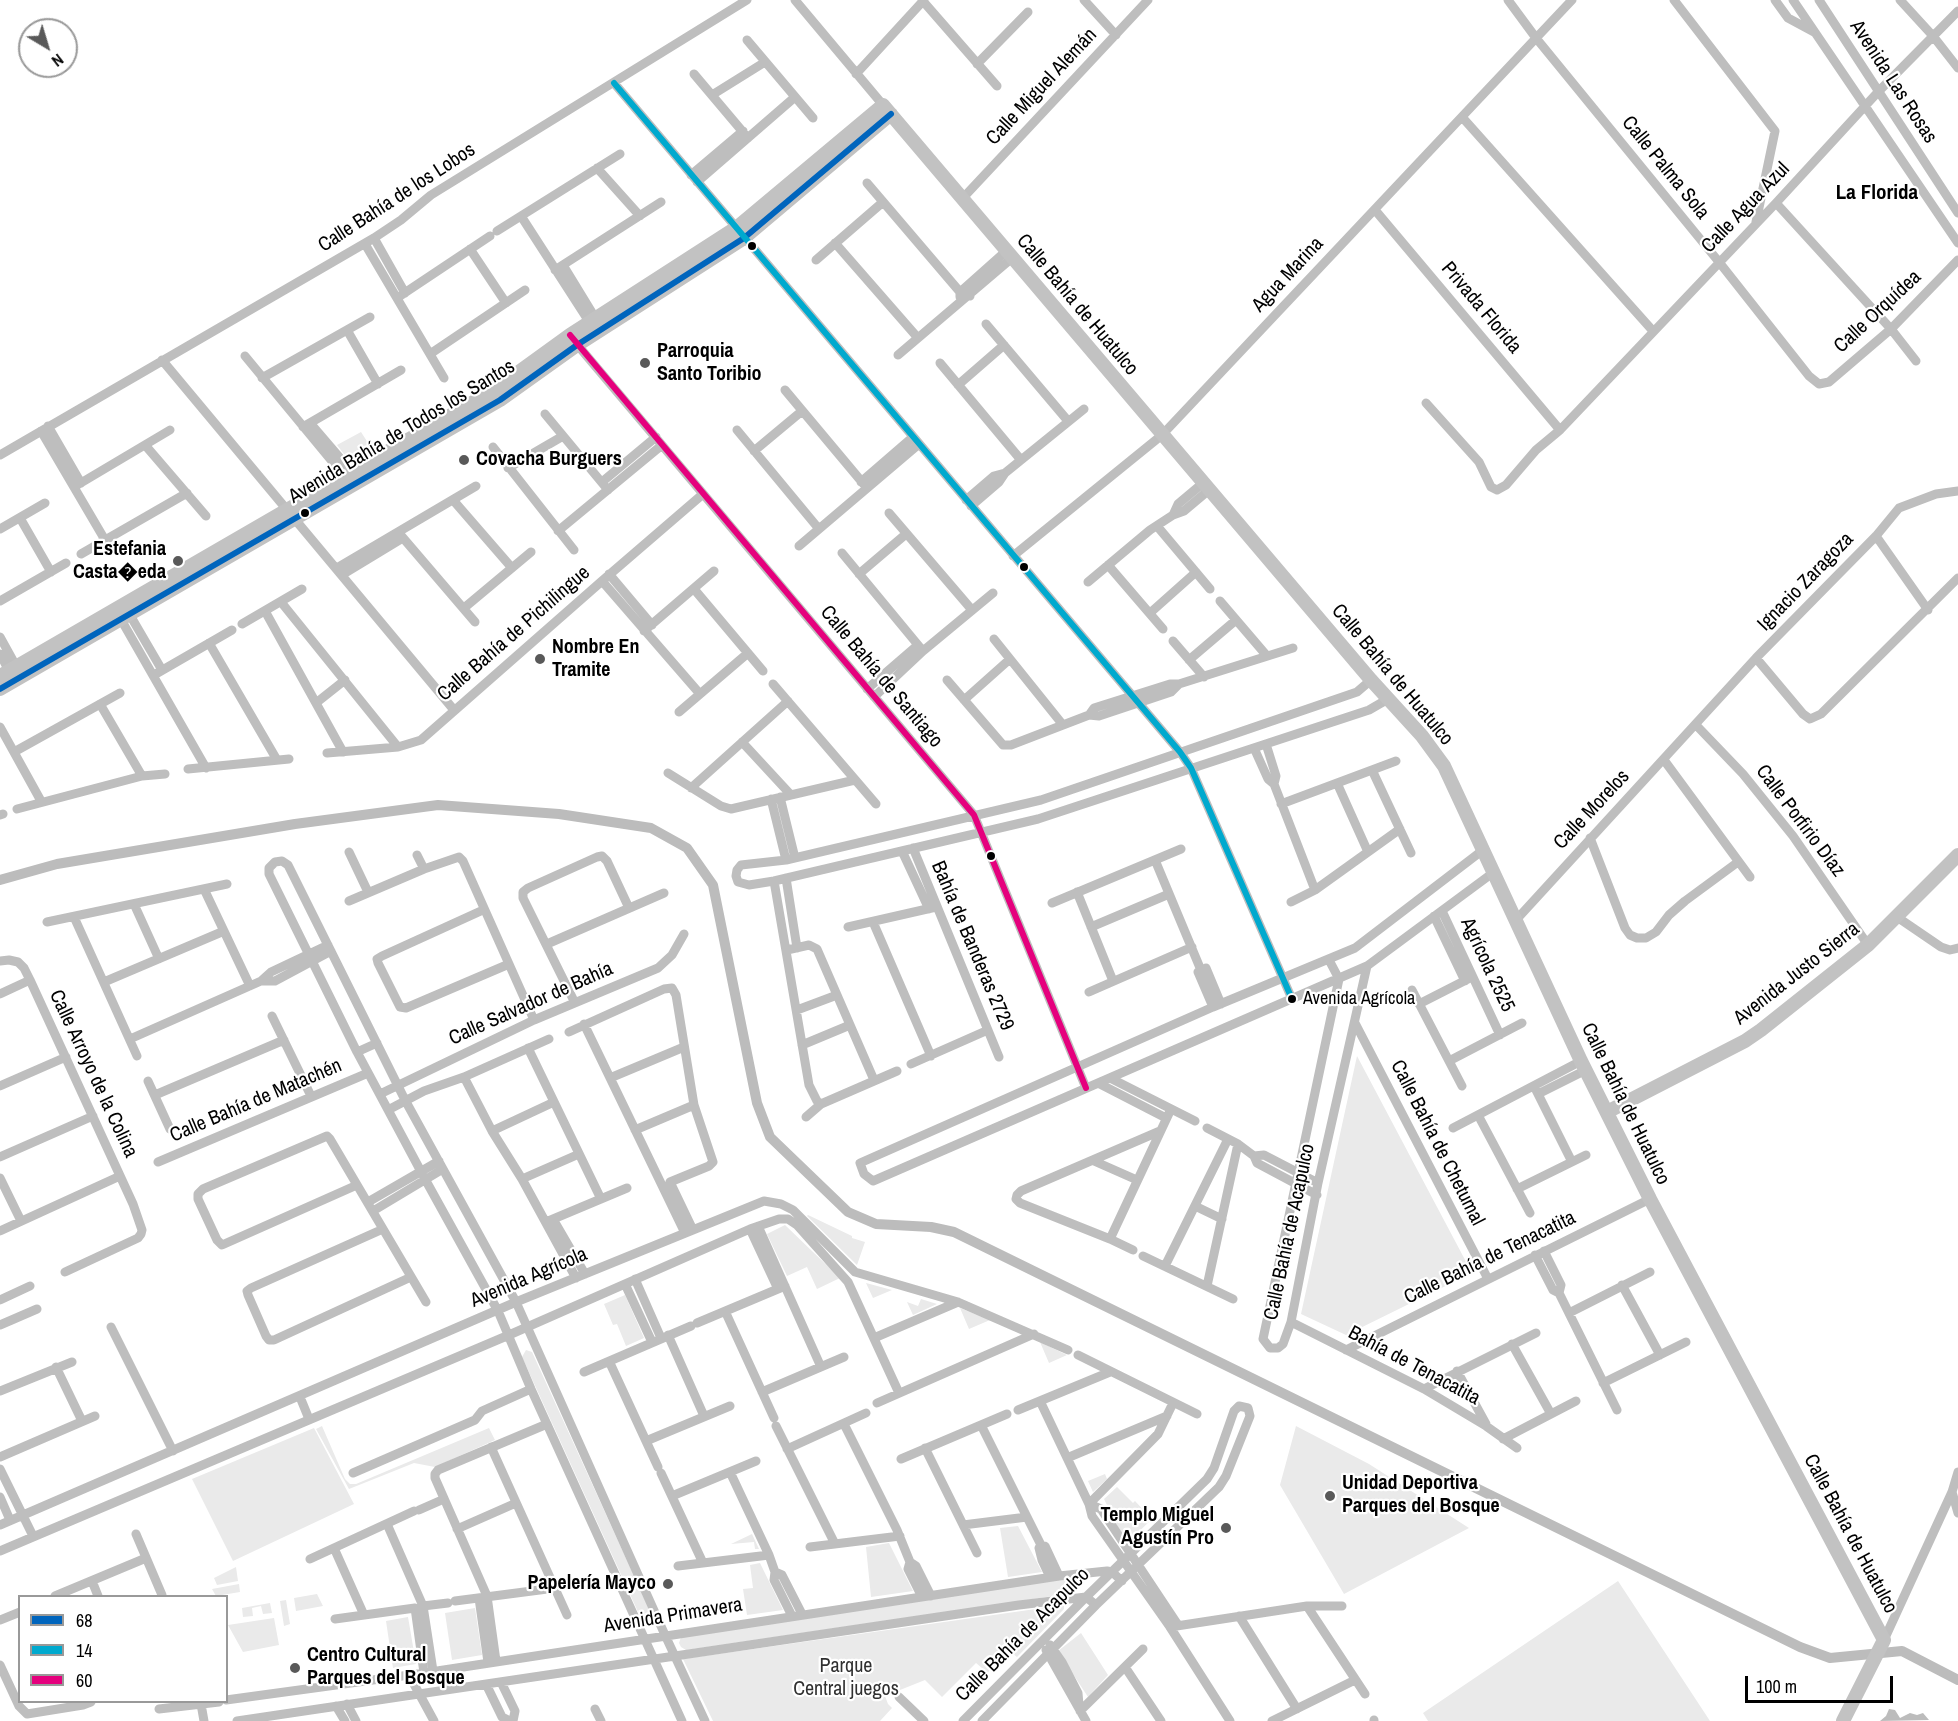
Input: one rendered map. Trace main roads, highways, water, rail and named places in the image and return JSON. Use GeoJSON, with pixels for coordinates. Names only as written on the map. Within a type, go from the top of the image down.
{"type":"FeatureCollection","features":[{"type":"Feature","properties":{"kind":"waterway"},"geometry":{"type":"LineString","coordinates":[[0,880],[57,864],[295,824],[438,805],[559,814],[651,828],[687,848],[713,885],[757,1103],[770,1137],[848,1212],[876,1224],[931,1227],[954,1232],[1800,1647],[1830,1658],[1902,1651],[1958,1680]]}},
{"type":"Feature","properties":{"kind":"place","name":"Parroquia Santo Toribio"},"geometry":{"type":"Point","coordinates":[645,363]}},
{"type":"Feature","properties":{"kind":"place","name":"Covacha Burguers"},"geometry":{"type":"Point","coordinates":[464,460]}},
{"type":"Feature","properties":{"kind":"place","name":"Estefania Casta�eda"},"geometry":{"type":"Point","coordinates":[178,561]}},
{"type":"Feature","properties":{"kind":"place","name":"Nombre En Tramite"},"geometry":{"type":"Point","coordinates":[540,659]}},
{"type":"Feature","properties":{"kind":"place","name":"Avenida Agrícola"},"geometry":{"type":"Point","coordinates":[1292,999]}},
{"type":"Feature","properties":{"kind":"place","name":"Unidad Deportiva Parques del Bosque"},"geometry":{"type":"Point","coordinates":[1330,1496]}},
{"type":"Feature","properties":{"kind":"place","name":"Templo Miguel Agustín Pro"},"geometry":{"type":"Point","coordinates":[1226,1528]}},
{"type":"Feature","properties":{"kind":"place","name":"Papelería Mayco"},"geometry":{"type":"Point","coordinates":[668,1584]}},
{"type":"Feature","properties":{"kind":"place","name":"Centro Cultural Parques del Bosque"},"geometry":{"type":"Point","coordinates":[295,1668]}},
{"type":"Feature","properties":{"kind":"district","name":"La Florida"},"geometry":{"type":"Point","coordinates":[1877,193]}},
{"type":"Feature","properties":{"kind":"park label","name":"Parque Central juegos"},"geometry":{"type":"Point","coordinates":[846,1678]}}]}
